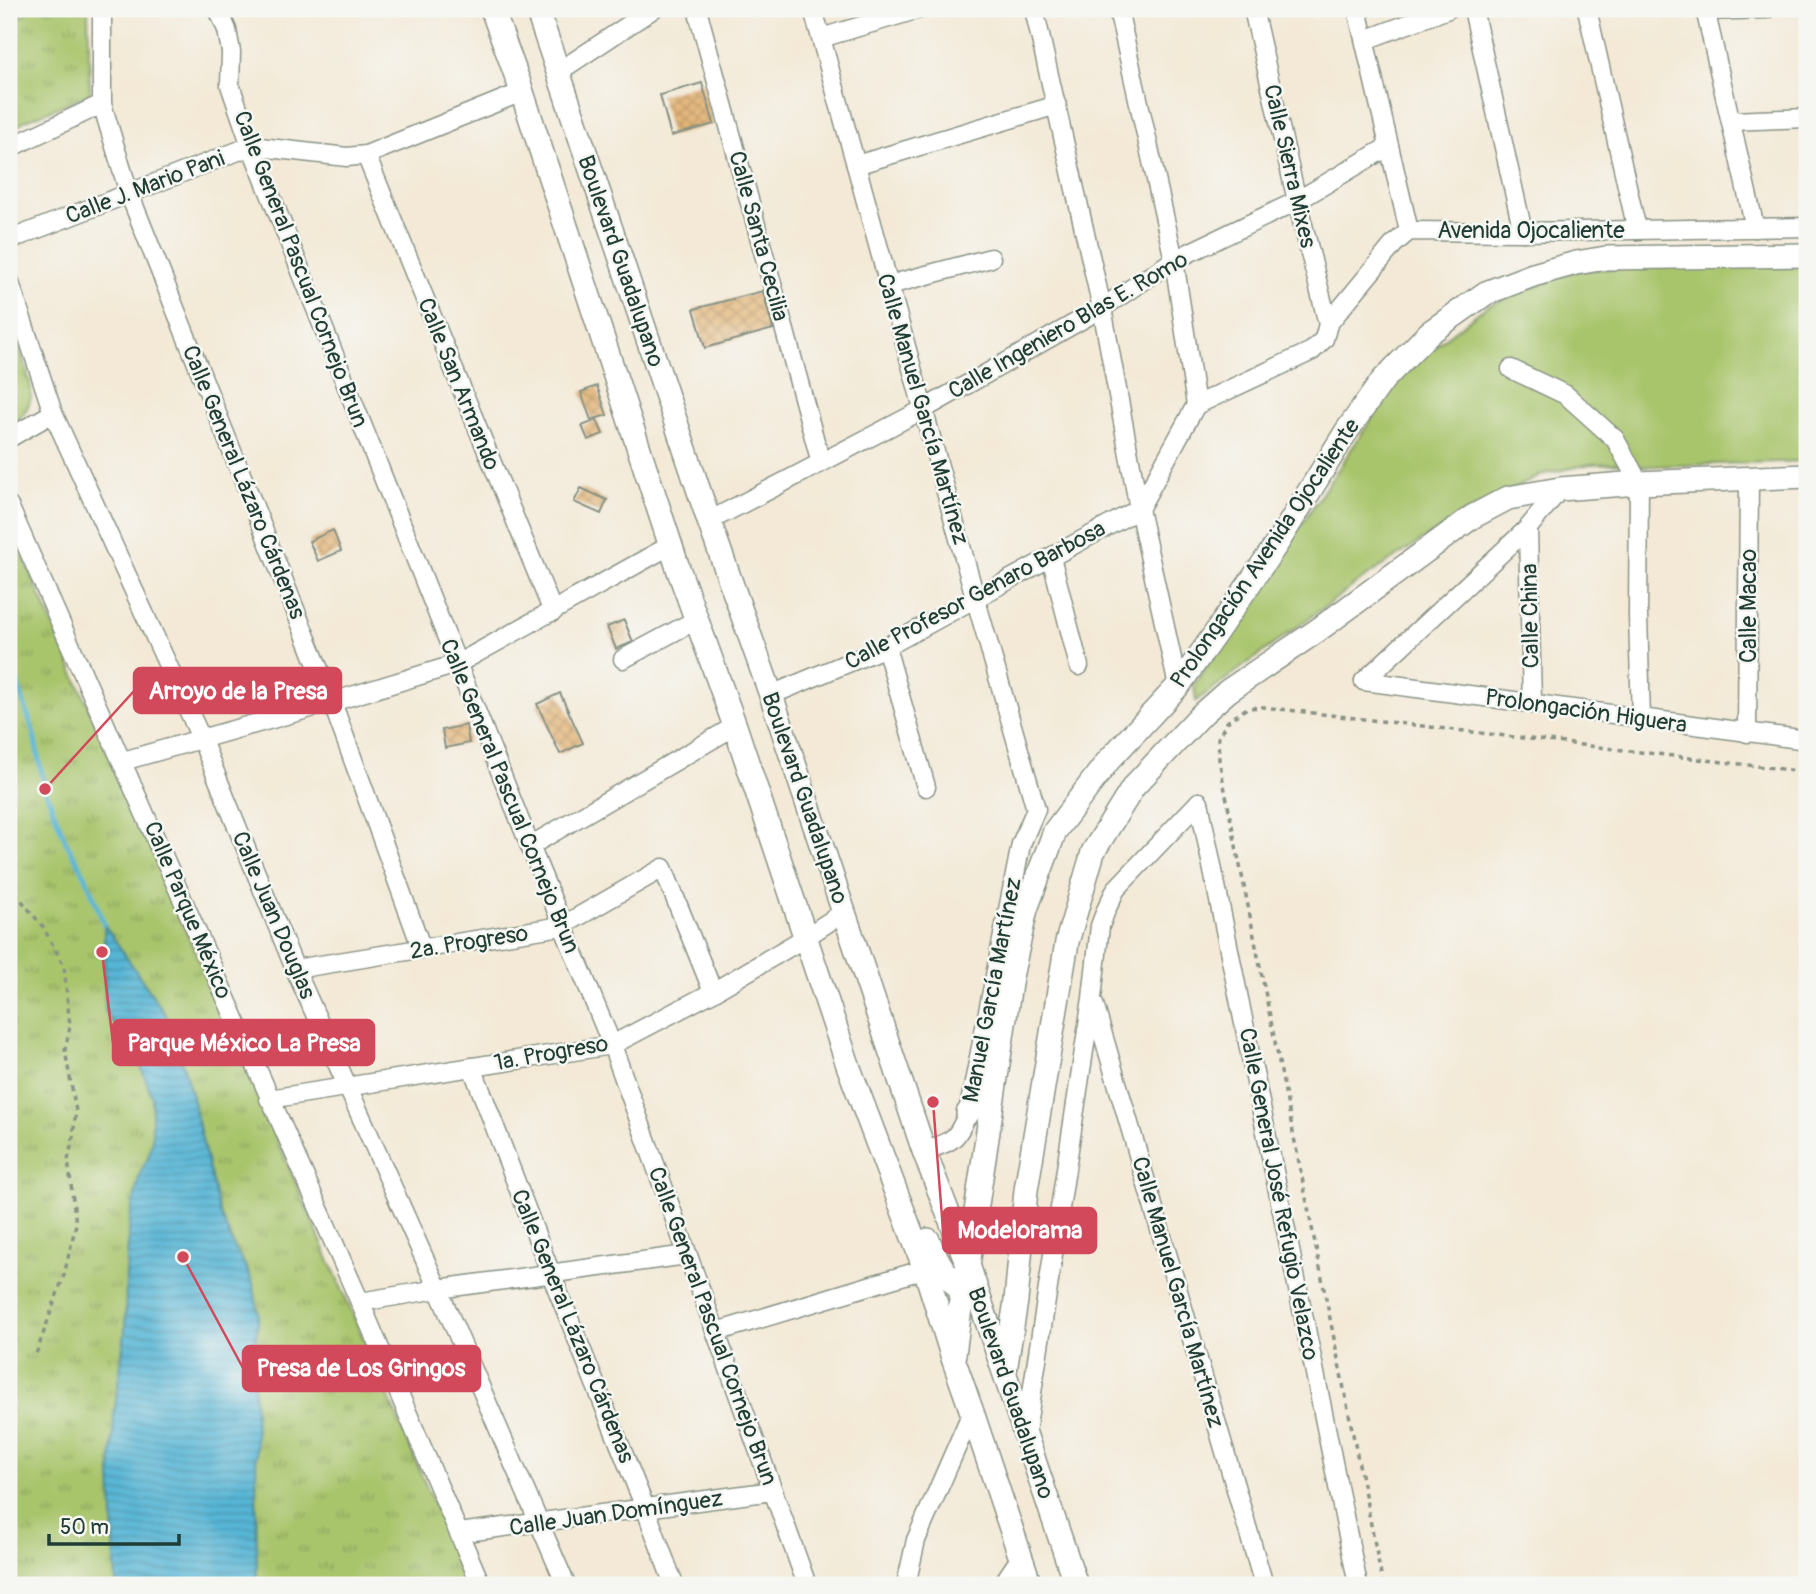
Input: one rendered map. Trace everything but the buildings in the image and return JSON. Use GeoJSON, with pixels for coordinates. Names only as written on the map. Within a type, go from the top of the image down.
{"type":"FeatureCollection","features":[{"type":"Feature","properties":{"kind":"main road","name":"Boulevard Guadalupano"},"geometry":{"type":"LineString","coordinates":[[492,9],[522,92],[696,620],[735,726],[849,1068],[925,1269],[1030,1585]]}},
{"type":"Feature","properties":{"kind":"main road","name":"Boulevard Guadalupano"},"geometry":{"type":"LineString","coordinates":[[537,9],[924,1151],[968,1265],[1076,1585]]}},
{"type":"Feature","properties":{"kind":"main road","name":"Avenida Ojocaliente"},"geometry":{"type":"LineString","coordinates":[[1606,258],[1807,255]]}},
{"type":"Feature","properties":{"kind":"main road","name":"Prolongación Avenida Ojocaliente"},"geometry":{"type":"LineString","coordinates":[[954,1361],[1011,977],[1026,909],[1055,831],[1108,761],[1178,686],[1278,542],[1339,442],[1383,380],[1429,333],[1486,293],[1533,275],[1606,258]]}},
{"type":"Feature","properties":{"kind":"main road","name":"Prolongación Avenida Ojocaliente"},"geometry":{"type":"LineString","coordinates":[[1005,1374],[1016,1301],[1026,1190],[1066,942],[1093,852],[1134,786],[1202,714],[1228,691],[1318,630],[1472,517],[1508,498],[1560,489],[1639,483],[1807,476]]}},
{"type":"Feature","properties":{"kind":"main road"},"geometry":{"type":"LineString","coordinates":[[849,1068],[876,1094],[926,1236],[937,1261],[949,1278],[962,1293],[982,1308],[1016,1301]]}},
{"type":"Feature","properties":{"kind":"main road"},"geometry":{"type":"LineString","coordinates":[[968,1113],[996,1075]]}},
{"type":"Feature","properties":{"kind":"street","name":"Calle General Lázaro Cárdenas"},"geometry":{"type":"LineString","coordinates":[[102,9],[102,104],[129,193],[332,702],[422,949]]}},
{"type":"Feature","properties":{"kind":"street","name":"Calle General Pascual Cornejo Brun"},"geometry":{"type":"LineString","coordinates":[[218,9],[228,30],[231,52],[230,85],[251,146],[612,1045],[807,1585]]}},
{"type":"Feature","properties":{"kind":"street"},"geometry":{"type":"LineString","coordinates":[[558,72],[653,9]]}},
{"type":"Feature","properties":{"kind":"street","name":"Calle Santa Cecilia"},"geometry":{"type":"LineString","coordinates":[[697,9],[821,463]]}},
{"type":"Feature","properties":{"kind":"street","name":"Calle Manuel García Martínez"},"geometry":{"type":"LineString","coordinates":[[813,9],[1036,809]]}},
{"type":"Feature","properties":{"kind":"street"},"geometry":{"type":"LineString","coordinates":[[821,38],[919,9]]}},
{"type":"Feature","properties":{"kind":"street"},"geometry":{"type":"LineString","coordinates":[[1034,9],[1102,308],[1139,509],[1178,686]]}},
{"type":"Feature","properties":{"kind":"street"},"geometry":{"type":"LineString","coordinates":[[1118,9],[1174,260],[1196,405],[1139,509]]}},
{"type":"Feature","properties":{"kind":"street","name":"Calle Sierra Mixes"},"geometry":{"type":"LineString","coordinates":[[1253,9],[1328,324]]}},
{"type":"Feature","properties":{"kind":"street"},"geometry":{"type":"LineString","coordinates":[[1357,9],[1409,231]]}},
{"type":"Feature","properties":{"kind":"street"},"geometry":{"type":"LineString","coordinates":[[1365,40],[1447,9]]}},
{"type":"Feature","properties":{"kind":"street"},"geometry":{"type":"LineString","coordinates":[[1473,9],[1523,232]]}},
{"type":"Feature","properties":{"kind":"street"},"geometry":{"type":"LineString","coordinates":[[1587,9],[1637,230]]}},
{"type":"Feature","properties":{"kind":"street"},"geometry":{"type":"LineString","coordinates":[[1755,228],[1705,10],[1766,9]]}},
{"type":"Feature","properties":{"kind":"street","name":"Calle J. Mario Pani"},"geometry":{"type":"LineString","coordinates":[[9,240],[251,146],[347,157],[366,155],[522,92]]}},
{"type":"Feature","properties":{"kind":"street"},"geometry":{"type":"LineString","coordinates":[[9,148],[102,104]]}},
{"type":"Feature","properties":{"kind":"street"},"geometry":{"type":"LineString","coordinates":[[856,165],[1057,105]]}},
{"type":"Feature","properties":{"kind":"street"},"geometry":{"type":"LineString","coordinates":[[1731,121],[1807,118]]}},
{"type":"Feature","properties":{"kind":"street","name":"Calle Ingeniero Blas E. Romo"},"geometry":{"type":"LineString","coordinates":[[709,522],[925,409],[1102,308],[1174,260],[1297,201],[1389,146]]}},
{"type":"Feature","properties":{"kind":"street","name":"Calle San Armando"},"geometry":{"type":"LineString","coordinates":[[366,155],[553,612]]}},
{"type":"Feature","properties":{"kind":"street","name":"Avenida Ojocaliente"},"geometry":{"type":"LineString","coordinates":[[1196,405],[1312,351],[1324,339],[1328,324],[1394,244],[1409,231],[1523,232],[1807,227]]}},
{"type":"Feature","properties":{"kind":"street"},"geometry":{"type":"LineString","coordinates":[[889,285],[992,258]]}},
{"type":"Feature","properties":{"kind":"street","name":"Calle Juan Douglas"},"geometry":{"type":"LineString","coordinates":[[9,280],[54,413],[201,738],[295,969],[566,1585]]}},
{"type":"Feature","properties":{"kind":"street"},"geometry":{"type":"LineString","coordinates":[[1511,369],[1566,395],[1615,439],[1639,483],[1638,646],[1641,719]]}},
{"type":"Feature","properties":{"kind":"street"},"geometry":{"type":"LineString","coordinates":[[9,438],[54,413]]}},
{"type":"Feature","properties":{"kind":"street","name":"Calle Macao"},"geometry":{"type":"LineString","coordinates":[[1747,733],[1749,479]]}},
{"type":"Feature","properties":{"kind":"street"},"geometry":{"type":"LineString","coordinates":[[1528,528],[1560,489]]}},
{"type":"Feature","properties":{"kind":"street","name":"Calle Parque México"},"geometry":{"type":"LineString","coordinates":[[9,506],[360,1302],[481,1585]]}},
{"type":"Feature","properties":{"kind":"street","name":"Calle Profesor Genaro Barbosa"},"geometry":{"type":"LineString","coordinates":[[771,695],[886,647],[1139,509]]}},
{"type":"Feature","properties":{"kind":"street","name":"Prolongación Higuera"},"geometry":{"type":"LineString","coordinates":[[1528,528],[1364,681],[1807,740]]}},
{"type":"Feature","properties":{"kind":"street","name":"Calle China"},"geometry":{"type":"LineString","coordinates":[[1528,528],[1532,704]]}},
{"type":"Feature","properties":{"kind":"street"},"geometry":{"type":"LineString","coordinates":[[122,761],[457,664],[671,545]]}},
{"type":"Feature","properties":{"kind":"street"},"geometry":{"type":"LineString","coordinates":[[1051,557],[1079,666]]}},
{"type":"Feature","properties":{"kind":"street"},"geometry":{"type":"LineString","coordinates":[[623,659],[696,620]]}},
{"type":"Feature","properties":{"kind":"street"},"geometry":{"type":"LineString","coordinates":[[886,647],[926,787]]}},
{"type":"Feature","properties":{"kind":"street"},"geometry":{"type":"LineString","coordinates":[[530,846],[735,726]]}},
{"type":"Feature","properties":{"kind":"street","name":"Calle General José Refugio Velazco"},"geometry":{"type":"LineString","coordinates":[[1096,950],[1100,926],[1116,889],[1199,802],[1358,1585]]}},
{"type":"Feature","properties":{"kind":"street","name":"Manuel García Martínez"},"geometry":{"type":"LineString","coordinates":[[924,1151],[952,1140],[959,1133],[968,1113],[1021,844],[1036,809]]}},
{"type":"Feature","properties":{"kind":"street","name":"2a. Progreso"},"geometry":{"type":"LineString","coordinates":[[295,969],[562,926],[663,868],[713,992]]}},
{"type":"Feature","properties":{"kind":"street","name":"1a. Progreso"},"geometry":{"type":"LineString","coordinates":[[270,1099],[612,1045],[713,992],[844,912]]}},
{"type":"Feature","properties":{"kind":"street"},"geometry":{"type":"LineString","coordinates":[[1025,1434],[1092,998],[1096,950],[1066,942]]}},
{"type":"Feature","properties":{"kind":"street","name":"Calle Manuel García Martínez"},"geometry":{"type":"LineString","coordinates":[[1092,998],[1264,1585]]}},
{"type":"Feature","properties":{"kind":"street","name":"Calle General Lázaro Cárdenas"},"geometry":{"type":"LineString","coordinates":[[472,1067],[674,1585]]}},
{"type":"Feature","properties":{"kind":"street"},"geometry":{"type":"LineString","coordinates":[[360,1302],[687,1255]]}},
{"type":"Feature","properties":{"kind":"street"},"geometry":{"type":"LineString","coordinates":[[716,1332],[925,1269]]}},
{"type":"Feature","properties":{"kind":"street"},"geometry":{"type":"LineString","coordinates":[[906,1585],[916,1540],[972,1412]]}},
{"type":"Feature","properties":{"kind":"street","name":"Calle Juan Domínguez"},"geometry":{"type":"LineString","coordinates":[[459,1533],[773,1492]]}},
{"type":"Feature","properties":{"kind":"street"},"geometry":{"type":"LineString","coordinates":[[1002,1585],[1021,1557]]}},
{"type":"Feature","properties":{"kind":"path"},"geometry":{"type":"LineString","coordinates":[[1383,1585],[1219,760],[1218,738],[1227,722],[1237,715],[1247,709],[1263,707],[1807,772]]}},
{"type":"Feature","properties":{"kind":"path"},"geometry":{"type":"LineString","coordinates":[[9,885],[43,927],[64,966],[70,1027],[65,1050],[76,1111],[68,1160],[76,1224],[64,1275],[36,1354]]}},
{"type":"Feature","properties":{"kind":"green space"},"geometry":{"type":"Polygon","coordinates":[[[30,9],[88,9],[90,94],[24,121],[9,133],[9,26],[30,9]]]}},
{"type":"Feature","properties":{"kind":"green space"},"geometry":{"type":"Polygon","coordinates":[[[1807,266],[1807,461],[1630,467],[1624,463],[1591,464],[1544,474],[1462,514],[1364,578],[1196,701],[1194,685],[1405,369],[1487,306],[1575,271],[1635,267],[1807,266]]]}},
{"type":"Feature","properties":{"kind":"green space"},"geometry":{"type":"Polygon","coordinates":[[[9,322],[26,370],[31,396],[23,414],[9,426],[9,322]]]}},
{"type":"Feature","properties":{"kind":"green space"},"geometry":{"type":"Polygon","coordinates":[[[9,524],[381,1379],[468,1585],[10,1585],[9,524]]]}},
{"type":"Feature","properties":{"kind":"water"},"geometry":{"type":"Polygon","coordinates":[[[104,924],[172,1024],[219,1211],[253,1284],[259,1314],[253,1361],[257,1585],[116,1585],[111,1474],[114,1414],[125,1332],[130,1217],[140,1173],[148,1158],[152,1141],[152,1097],[139,1061],[105,1011],[104,924]]]}},
{"type":"Feature","properties":{"kind":"waterway"},"geometry":{"type":"LineString","coordinates":[[9,657],[33,731],[45,789],[66,842],[85,875],[104,924]]}},
{"type":"Feature","properties":{"kind":"place","name":"Arroyo de la Presa"},"geometry":{"type":"Point","coordinates":[45,789]}},
{"type":"Feature","properties":{"kind":"place","name":"Parque México La Presa"},"geometry":{"type":"Point","coordinates":[102,952]}},
{"type":"Feature","properties":{"kind":"place","name":"Modelorama"},"geometry":{"type":"Point","coordinates":[933,1102]}},
{"type":"Feature","properties":{"kind":"place","name":"Presa de Los Gringos"},"geometry":{"type":"Point","coordinates":[183,1257]}}]}
